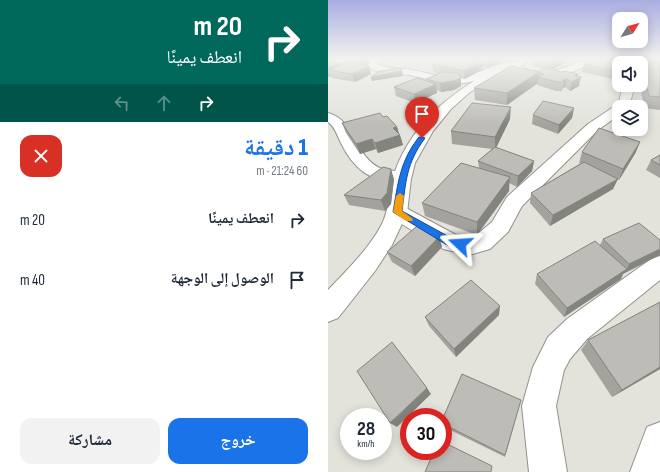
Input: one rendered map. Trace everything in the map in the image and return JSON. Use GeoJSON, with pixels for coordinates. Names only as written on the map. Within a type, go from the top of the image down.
{"type":"FeatureCollection","features":[{"type":"Feature","properties":{"kind":"street"},"geometry":{"type":"LineString","coordinates":[[328,309],[350,285],[382,243],[397,212],[403,175],[412,151],[441,114],[465,90],[483,81]]}},
{"type":"Feature","properties":{"kind":"street"},"geometry":{"type":"LineString","coordinates":[[397,212],[450,243],[469,246],[482,243],[500,227],[514,202],[593,127],[612,114]]}},
{"type":"Feature","properties":{"kind":"street"},"geometry":{"type":"LineString","coordinates":[[328,117],[333,118],[339,124],[351,149],[365,166],[381,175],[403,175]]}},
{"type":"Feature","properties":{"kind":"street"},"geometry":{"type":"LineString","coordinates":[[548,472],[539,406],[549,367],[558,348],[577,329],[660,266]]}},
{"type":"Feature","properties":{"kind":"street"},"geometry":{"type":"LineString","coordinates":[[649,472],[660,440]]}},
{"type":"Feature","properties":{"kind":"building"},"geometry":{"type":"Polygon","coordinates":[[[409,81],[427,81],[436,84],[414,94],[394,87],[409,81]]]}},
{"type":"Feature","properties":{"kind":"building"},"geometry":{"type":"Polygon","coordinates":[[[433,81],[453,81],[440,83],[433,81]]]}},
{"type":"Feature","properties":{"kind":"building"},"geometry":{"type":"Polygon","coordinates":[[[486,81],[525,81],[507,93],[474,88],[486,81]]]}},
{"type":"Feature","properties":{"kind":"building"},"geometry":{"type":"Polygon","coordinates":[[[648,81],[660,81],[660,97],[649,96],[648,81]]]}},
{"type":"Feature","properties":{"kind":"building"},"geometry":{"type":"Polygon","coordinates":[[[543,101],[574,108],[559,125],[533,115],[543,101]]]}},
{"type":"Feature","properties":{"kind":"building"},"geometry":{"type":"Polygon","coordinates":[[[472,103],[511,107],[495,137],[451,131],[472,103]]]}},
{"type":"Feature","properties":{"kind":"building"},"geometry":{"type":"Polygon","coordinates":[[[380,113],[383,117],[387,116],[397,127],[393,128],[400,135],[375,143],[372,139],[356,144],[342,123],[380,113]]]}},
{"type":"Feature","properties":{"kind":"building"},"geometry":{"type":"Polygon","coordinates":[[[599,128],[612,132],[612,136],[622,136],[640,142],[623,169],[582,152],[599,128]]]}},
{"type":"Feature","properties":{"kind":"building"},"geometry":{"type":"Polygon","coordinates":[[[495,147],[534,161],[518,176],[478,161],[495,147]]]}},
{"type":"Feature","properties":{"kind":"building"},"geometry":{"type":"Polygon","coordinates":[[[660,155],[660,165],[651,160],[660,155]]]}},
{"type":"Feature","properties":{"kind":"building"},"geometry":{"type":"Polygon","coordinates":[[[584,162],[618,179],[553,215],[531,193],[584,162]]]}},
{"type":"Feature","properties":{"kind":"building"},"geometry":{"type":"Polygon","coordinates":[[[461,163],[510,177],[477,222],[422,203],[461,163]]]}},
{"type":"Feature","properties":{"kind":"building"},"geometry":{"type":"Polygon","coordinates":[[[383,167],[391,169],[387,193],[381,200],[344,195],[383,167]]]}},
{"type":"Feature","properties":{"kind":"building"},"geometry":{"type":"Polygon","coordinates":[[[639,223],[660,240],[660,249],[629,264],[603,239],[639,223]]]}},
{"type":"Feature","properties":{"kind":"building"},"geometry":{"type":"Polygon","coordinates":[[[417,226],[439,237],[411,266],[387,252],[417,226]]]}},
{"type":"Feature","properties":{"kind":"building"},"geometry":{"type":"Polygon","coordinates":[[[595,241],[627,269],[567,308],[537,274],[595,241]]]}},
{"type":"Feature","properties":{"kind":"building"},"geometry":{"type":"Polygon","coordinates":[[[471,280],[500,306],[454,349],[425,317],[471,280]]]}},
{"type":"Feature","properties":{"kind":"building"},"geometry":{"type":"Polygon","coordinates":[[[660,302],[660,367],[622,390],[588,340],[660,302]]]}},
{"type":"Feature","properties":{"kind":"building"},"geometry":{"type":"Polygon","coordinates":[[[392,342],[427,388],[406,408],[400,408],[400,414],[392,421],[392,408],[380,408],[357,371],[392,342]]]}},
{"type":"Feature","properties":{"kind":"building"},"geometry":{"type":"Polygon","coordinates":[[[462,374],[521,400],[505,455],[452,428],[452,408],[447,408],[462,374]]]}},
{"type":"Feature","properties":{"kind":"building"},"geometry":{"type":"Polygon","coordinates":[[[452,446],[492,466],[491,472],[425,472],[430,460],[452,460],[452,446]]]}},
{"type":"Feature","properties":{"kind":"slow traffic"},"geometry":{"type":"LineString","coordinates":[[400,196],[397,212],[409,219]]}},
{"type":"Feature","properties":{"kind":"route"},"geometry":{"type":"LineString","coordinates":[[422,138],[412,151],[403,175],[397,212],[450,243],[460,244]]}}]}
